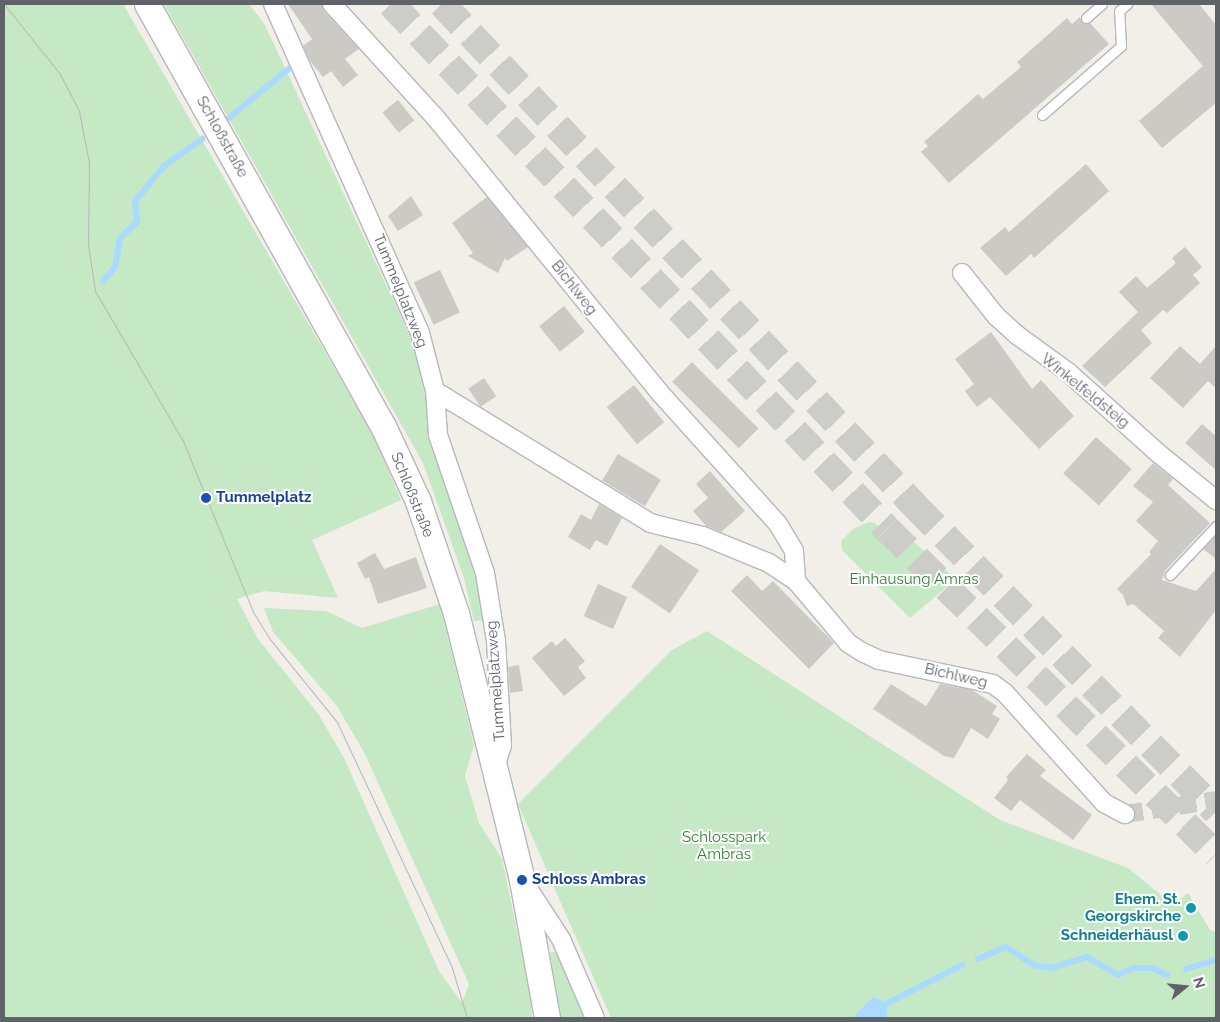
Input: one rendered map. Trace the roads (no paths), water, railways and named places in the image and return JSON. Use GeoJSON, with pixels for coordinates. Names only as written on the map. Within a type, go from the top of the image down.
{"type":"FeatureCollection","features":[{"type":"Feature","properties":{"kind":"main road","name":"Schloßstraße"},"geometry":{"type":"LineString","coordinates":[[147,4],[406,472],[456,613],[522,880]]}},
{"type":"Feature","properties":{"kind":"main road"},"geometry":{"type":"LineString","coordinates":[[522,880],[547,1018]]}},
{"type":"Feature","properties":{"kind":"street","name":"Tummelplatzweg"},"geometry":{"type":"LineString","coordinates":[[273,4],[420,333],[435,391],[438,435],[485,573],[496,641],[502,745],[495,769]]}},
{"type":"Feature","properties":{"kind":"street","name":"Bichlweg"},"geometry":{"type":"LineString","coordinates":[[332,4],[435,117],[660,394],[778,524],[794,551],[796,580]]}},
{"type":"Feature","properties":{"kind":"street","name":"Winkelfeldsteig"},"geometry":{"type":"LineString","coordinates":[[962,273],[996,316],[1017,335],[1068,372],[1158,453],[1216,500]]}},
{"type":"Feature","properties":{"kind":"street","name":"Bichlweg"},"geometry":{"type":"LineString","coordinates":[[435,391],[650,522],[742,550],[796,580],[848,643],[862,652],[878,660],[977,679],[1005,693],[1104,803],[1125,814]]}},
{"type":"Feature","properties":{"kind":"street","name":"Schloßstraße"},"geometry":{"type":"LineString","coordinates":[[522,880],[562,939],[596,1018]]}},
{"type":"Feature","properties":{"kind":"lane"},"geometry":{"type":"LineString","coordinates":[[1086,18],[1102,4]]}},
{"type":"Feature","properties":{"kind":"lane"},"geometry":{"type":"LineString","coordinates":[[1042,115],[1121,46],[1119,11],[1127,4]]}},
{"type":"Feature","properties":{"kind":"lane"},"geometry":{"type":"LineString","coordinates":[[1170,576],[1216,526]]}},
{"type":"Feature","properties":{"kind":"water"},"geometry":{"type":"Polygon","coordinates":[[[873,997],[887,1002],[887,1018],[852,1018],[873,997]]]}},
{"type":"Feature","properties":{"kind":"waterway"},"geometry":{"type":"LineString","coordinates":[[229,118],[292,66]]}},
{"type":"Feature","properties":{"kind":"waterway"},"geometry":{"type":"LineString","coordinates":[[103,281],[115,267],[120,238],[137,222],[135,201],[164,166],[202,139]]}},
{"type":"Feature","properties":{"kind":"waterway"},"geometry":{"type":"LineString","coordinates":[[978,959],[1006,947],[1034,965],[1051,968],[1087,957],[1118,975],[1134,968],[1152,968],[1167,975]]}},
{"type":"Feature","properties":{"kind":"waterway"},"geometry":{"type":"LineString","coordinates":[[1186,969],[1216,960]]}},
{"type":"Feature","properties":{"kind":"waterway"},"geometry":{"type":"LineString","coordinates":[[880,1007],[962,965]]}},
{"type":"Feature","properties":{"kind":"tunnel"},"geometry":{"type":"LineString","coordinates":[[391,4],[887,529],[1216,855]]}},
{"type":"Feature","properties":{"kind":"tunnel"},"geometry":{"type":"LineString","coordinates":[[442,4],[915,506],[1216,811]]}},
{"type":"Feature","properties":{"kind":"tunnel"},"geometry":{"type":"LineString","coordinates":[[1125,814],[1216,800]]}},
{"type":"Feature","properties":{"kind":"tram line"},"geometry":{"type":"LineString","coordinates":[[4,4],[60,74],[79,111],[89,163],[88,244],[95,291],[183,441],[253,612],[269,638],[337,722],[452,968],[467,1018]]}},
{"type":"Feature","properties":{"kind":"place","name":"Tummelplatz"},"geometry":{"type":"Point","coordinates":[206,498]}},
{"type":"Feature","properties":{"kind":"place","name":"Schloss Ambras"},"geometry":{"type":"Point","coordinates":[522,880]}},
{"type":"Feature","properties":{"kind":"place","name":"Ehem. St. Georgskirche"},"geometry":{"type":"Point","coordinates":[1191,908]}},
{"type":"Feature","properties":{"kind":"place","name":"Schneiderhäusl"},"geometry":{"type":"Point","coordinates":[1183,936]}},
{"type":"Feature","properties":{"kind":"park label","name":"Einhausung Amras"},"geometry":{"type":"Point","coordinates":[914,580]}},
{"type":"Feature","properties":{"kind":"park label","name":"Schlosspark Ambras"},"geometry":{"type":"Point","coordinates":[724,846]}}]}
